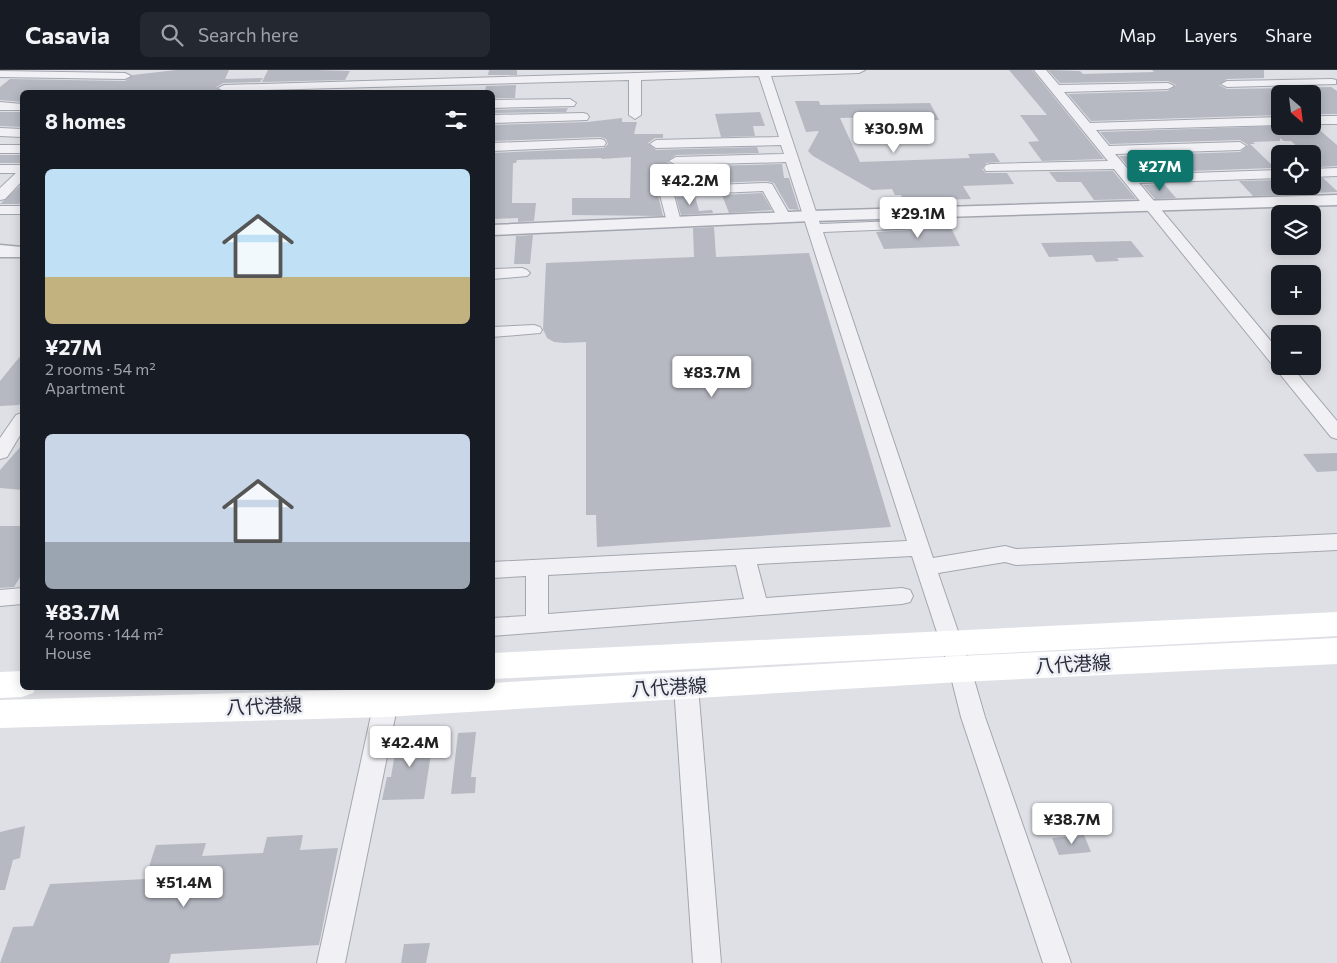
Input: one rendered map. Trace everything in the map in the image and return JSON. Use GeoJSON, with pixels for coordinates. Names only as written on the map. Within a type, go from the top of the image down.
{"type":"FeatureCollection","features":[{"type":"Feature","properties":{"kind":"main road","name":"八代港線"},"geometry":{"type":"LineString","coordinates":[[0,714],[387,695],[686,686],[956,656],[1337,624]]}},
{"type":"Feature","properties":{"kind":"main road","name":"八代港線"},"geometry":{"type":"LineString","coordinates":[[495,666],[956,656],[1337,651]]}},
{"type":"Feature","properties":{"kind":"main road"},"geometry":{"type":"LineString","coordinates":[[0,685],[20,684]]}},
{"type":"Feature","properties":{"kind":"street"},"geometry":{"type":"LineString","coordinates":[[225,86],[288,82],[358,88],[485,81],[859,70]]}},
{"type":"Feature","properties":{"kind":"street"},"geometry":{"type":"LineString","coordinates":[[1040,70],[1271,353]]}},
{"type":"Feature","properties":{"kind":"street"},"geometry":{"type":"LineString","coordinates":[[1317,70],[1334,84]]}},
{"type":"Feature","properties":{"kind":"street"},"geometry":{"type":"LineString","coordinates":[[764,72],[922,558],[956,656],[973,717],[1057,963]]}},
{"type":"Feature","properties":{"kind":"street"},"geometry":{"type":"LineString","coordinates":[[0,82],[5,74],[128,73]]}},
{"type":"Feature","properties":{"kind":"street"},"geometry":{"type":"LineString","coordinates":[[114,87],[128,73]]}},
{"type":"Feature","properties":{"kind":"street"},"geometry":{"type":"LineString","coordinates":[[44,84],[56,75]]}},
{"type":"Feature","properties":{"kind":"street"},"geometry":{"type":"LineString","coordinates":[[634,77],[635,116]]}},
{"type":"Feature","properties":{"kind":"street"},"geometry":{"type":"LineString","coordinates":[[1227,84],[1334,84]]}},
{"type":"Feature","properties":{"kind":"street"},"geometry":{"type":"LineString","coordinates":[[1056,89],[1168,86]]}},
{"type":"Feature","properties":{"kind":"street"},"geometry":{"type":"LineString","coordinates":[[495,104],[570,103]]}},
{"type":"Feature","properties":{"kind":"street"},"geometry":{"type":"LineString","coordinates":[[0,106],[20,107]]}},
{"type":"Feature","properties":{"kind":"street"},"geometry":{"type":"LineString","coordinates":[[1077,115],[1143,113]]}},
{"type":"Feature","properties":{"kind":"street"},"geometry":{"type":"LineString","coordinates":[[495,120],[583,117]]}},
{"type":"Feature","properties":{"kind":"street"},"geometry":{"type":"LineString","coordinates":[[1321,121],[1334,125]]}},
{"type":"Feature","properties":{"kind":"street"},"geometry":{"type":"LineString","coordinates":[[1087,127],[1264,122],[1271,124]]}},
{"type":"Feature","properties":{"kind":"street"},"geometry":{"type":"LineString","coordinates":[[0,132],[20,133]]}},
{"type":"Feature","properties":{"kind":"street"},"geometry":{"type":"LineString","coordinates":[[656,144],[786,141]]}},
{"type":"Feature","properties":{"kind":"street"},"geometry":{"type":"LineString","coordinates":[[495,146],[600,143]]}},
{"type":"Feature","properties":{"kind":"street"},"geometry":{"type":"LineString","coordinates":[[1106,150],[1240,146]]}},
{"type":"Feature","properties":{"kind":"street"},"geometry":{"type":"LineString","coordinates":[[0,149],[20,149]]}},
{"type":"Feature","properties":{"kind":"street"},"geometry":{"type":"LineString","coordinates":[[676,161],[792,158]]}},
{"type":"Feature","properties":{"kind":"street"},"geometry":{"type":"LineString","coordinates":[[992,168],[1118,165]]}},
{"type":"Feature","properties":{"kind":"street"},"geometry":{"type":"LineString","coordinates":[[0,169],[20,169]]}},
{"type":"Feature","properties":{"kind":"street"},"geometry":{"type":"LineString","coordinates":[[1321,173],[1337,172]]}},
{"type":"Feature","properties":{"kind":"street"},"geometry":{"type":"LineString","coordinates":[[1130,179],[1271,174]]}},
{"type":"Feature","properties":{"kind":"street"},"geometry":{"type":"LineString","coordinates":[[8,190],[20,176]]}},
{"type":"Feature","properties":{"kind":"street"},"geometry":{"type":"LineString","coordinates":[[674,222],[666,191],[767,187],[784,217]]}},
{"type":"Feature","properties":{"kind":"street"},"geometry":{"type":"LineString","coordinates":[[813,222],[1337,200]]}},
{"type":"Feature","properties":{"kind":"street"},"geometry":{"type":"LineString","coordinates":[[0,210],[20,210]]}},
{"type":"Feature","properties":{"kind":"street"},"geometry":{"type":"LineString","coordinates":[[495,230],[784,217],[813,222],[948,223]]}},
{"type":"Feature","properties":{"kind":"street"},"geometry":{"type":"LineString","coordinates":[[0,251],[20,252]]}},
{"type":"Feature","properties":{"kind":"street"},"geometry":{"type":"LineString","coordinates":[[495,274],[522,273]]}},
{"type":"Feature","properties":{"kind":"street"},"geometry":{"type":"LineString","coordinates":[[495,332],[534,330]]}},
{"type":"Feature","properties":{"kind":"street"},"geometry":{"type":"LineString","coordinates":[[1289,375],[1337,433]]}},
{"type":"Feature","properties":{"kind":"street"},"geometry":{"type":"LineString","coordinates":[[1,452],[20,422]]}},
{"type":"Feature","properties":{"kind":"street"},"geometry":{"type":"LineString","coordinates":[[1,452],[20,449]]}},
{"type":"Feature","properties":{"kind":"street"},"geometry":{"type":"LineString","coordinates":[[495,570],[745,557],[922,558],[1005,554],[1016,557],[1337,542]]}},
{"type":"Feature","properties":{"kind":"street"},"geometry":{"type":"LineString","coordinates":[[745,557],[757,607]]}},
{"type":"Feature","properties":{"kind":"street"},"geometry":{"type":"LineString","coordinates":[[537,568],[537,624]]}},
{"type":"Feature","properties":{"kind":"street"},"geometry":{"type":"LineString","coordinates":[[0,598],[20,596]]}},
{"type":"Feature","properties":{"kind":"street"},"geometry":{"type":"LineString","coordinates":[[495,627],[902,596]]}},
{"type":"Feature","properties":{"kind":"street"},"geometry":{"type":"LineString","coordinates":[[686,686],[706,963]]}},
{"type":"Feature","properties":{"kind":"street"},"geometry":{"type":"LineString","coordinates":[[331,963],[387,695]]}},
{"type":"Feature","properties":{"kind":"building"},"geometry":{"type":"Polygon","coordinates":[[[176,70],[229,70],[225,79],[263,78],[260,82],[223,83],[216,87],[220,90],[20,90],[20,102],[0,100],[0,87],[10,79],[125,81],[133,75],[176,70]]]}},
{"type":"Feature","properties":{"kind":"building"},"geometry":{"type":"Polygon","coordinates":[[[268,70],[350,71],[345,80],[262,82],[268,70]]]}},
{"type":"Feature","properties":{"kind":"building"},"geometry":{"type":"Polygon","coordinates":[[[489,70],[517,70],[517,75],[488,75],[489,70]]]}},
{"type":"Feature","properties":{"kind":"building"},"geometry":{"type":"Polygon","coordinates":[[[1009,70],[1032,70],[1104,159],[1042,161],[1028,142],[1039,141],[1020,115],[1047,115],[1009,70]]]}},
{"type":"Feature","properties":{"kind":"building"},"geometry":{"type":"Polygon","coordinates":[[[1048,70],[1080,71],[1083,74],[1154,72],[1152,70],[1264,70],[1264,78],[1227,79],[1219,85],[1227,89],[1271,88],[1271,115],[1091,121],[1068,94],[1168,91],[1176,85],[1168,81],[1060,83],[1048,70]]]}},
{"type":"Feature","properties":{"kind":"building"},"geometry":{"type":"Polygon","coordinates":[[[516,85],[515,98],[495,98],[495,90],[485,90],[486,86],[516,85]]]}},
{"type":"Feature","properties":{"kind":"building"},"geometry":{"type":"Polygon","coordinates":[[[1321,87],[1331,87],[1337,91],[1337,114],[1321,114],[1321,87]]]}},
{"type":"Feature","properties":{"kind":"building"},"geometry":{"type":"Polygon","coordinates":[[[795,101],[819,101],[820,105],[930,103],[939,120],[904,121],[905,125],[889,125],[888,122],[875,122],[872,117],[840,118],[860,162],[970,158],[968,154],[994,153],[1000,162],[986,163],[982,169],[986,173],[1007,173],[1014,184],[963,186],[971,199],[904,201],[901,195],[895,195],[892,189],[872,190],[813,156],[808,151],[819,131],[806,132],[795,101]]]}},
{"type":"Feature","properties":{"kind":"building"},"geometry":{"type":"Polygon","coordinates":[[[568,108],[566,112],[495,113],[495,110],[568,108]]]}},
{"type":"Feature","properties":{"kind":"building"},"geometry":{"type":"Polygon","coordinates":[[[0,112],[20,112],[20,127],[0,126],[0,112]]]}},
{"type":"Feature","properties":{"kind":"building"},"geometry":{"type":"Polygon","coordinates":[[[760,112],[765,126],[753,126],[755,136],[721,137],[715,114],[760,112]]]}},
{"type":"Feature","properties":{"kind":"building"},"geometry":{"type":"Polygon","coordinates":[[[622,118],[622,122],[637,122],[634,134],[663,134],[663,138],[655,138],[648,143],[656,150],[757,147],[759,153],[676,155],[667,162],[676,167],[782,164],[784,178],[789,178],[799,210],[789,209],[774,183],[767,181],[665,185],[657,191],[663,216],[572,215],[572,198],[630,198],[631,157],[517,160],[516,163],[513,163],[512,203],[536,203],[534,221],[518,222],[518,218],[495,219],[495,153],[604,148],[608,144],[606,139],[600,137],[495,141],[495,125],[587,122],[622,118]]]}},
{"type":"Feature","properties":{"kind":"building"},"geometry":{"type":"Polygon","coordinates":[[[1271,126],[1271,135],[1321,135],[1321,131],[1337,145],[1337,166],[1321,167],[1321,145],[1295,145],[1291,141],[1284,141],[1280,138],[1280,141],[1253,142],[1255,144],[1250,144],[1271,164],[1271,168],[1189,171],[1186,168],[1151,169],[1154,172],[1134,173],[1119,156],[1240,152],[1248,145],[1240,140],[1110,144],[1100,132],[1271,126]]]}},
{"type":"Feature","properties":{"kind":"building"},"geometry":{"type":"Polygon","coordinates":[[[0,155],[20,155],[20,163],[0,163],[0,155]]]}},
{"type":"Feature","properties":{"kind":"building"},"geometry":{"type":"Polygon","coordinates":[[[1113,171],[1136,199],[1094,200],[1081,182],[1057,182],[1049,172],[1113,171]]]}},
{"type":"Feature","properties":{"kind":"building"},"geometry":{"type":"Polygon","coordinates":[[[1321,178],[1323,178],[1337,192],[1321,193],[1321,178]]]}},
{"type":"Feature","properties":{"kind":"building"},"geometry":{"type":"Polygon","coordinates":[[[1271,180],[1271,195],[1278,195],[1253,196],[1239,181],[1271,180]]]}},
{"type":"Feature","properties":{"kind":"building"},"geometry":{"type":"Polygon","coordinates":[[[1164,184],[1176,198],[1155,199],[1143,185],[1164,184]]]}},
{"type":"Feature","properties":{"kind":"building"},"geometry":{"type":"Polygon","coordinates":[[[20,186],[19,204],[0,204],[20,186]]]}},
{"type":"Feature","properties":{"kind":"building"},"geometry":{"type":"Polygon","coordinates":[[[762,193],[772,210],[729,213],[722,195],[762,193]]]}},
{"type":"Feature","properties":{"kind":"building"},"geometry":{"type":"Polygon","coordinates":[[[695,196],[699,211],[712,210],[713,213],[681,215],[676,197],[695,196]]]}},
{"type":"Feature","properties":{"kind":"building"},"geometry":{"type":"Polygon","coordinates":[[[714,227],[716,257],[809,253],[891,527],[597,547],[596,515],[586,515],[586,342],[554,342],[547,338],[543,329],[546,263],[694,257],[693,228],[714,227]]]}},
{"type":"Feature","properties":{"kind":"building"},"geometry":{"type":"Polygon","coordinates":[[[951,228],[960,246],[884,249],[876,232],[951,228]]]}},
{"type":"Feature","properties":{"kind":"building"},"geometry":{"type":"Polygon","coordinates":[[[533,235],[530,264],[514,264],[516,236],[533,235]]]}},
{"type":"Feature","properties":{"kind":"building"},"geometry":{"type":"Polygon","coordinates":[[[1131,241],[1144,257],[1117,258],[1119,261],[1096,262],[1092,255],[1049,257],[1041,243],[1131,241]]]}},
{"type":"Feature","properties":{"kind":"building"},"geometry":{"type":"Polygon","coordinates":[[[20,356],[19,405],[0,406],[0,381],[20,356]]]}},
{"type":"Feature","properties":{"kind":"building"},"geometry":{"type":"Polygon","coordinates":[[[20,447],[20,490],[0,488],[0,470],[20,447]]]}},
{"type":"Feature","properties":{"kind":"building"},"geometry":{"type":"Polygon","coordinates":[[[1337,453],[1337,471],[1317,472],[1303,454],[1337,453]]]}},
{"type":"Feature","properties":{"kind":"building"},"geometry":{"type":"Polygon","coordinates":[[[0,526],[20,526],[20,577],[14,587],[0,588],[0,526]]]}},
{"type":"Feature","properties":{"kind":"building"},"geometry":{"type":"Polygon","coordinates":[[[476,732],[471,777],[476,777],[475,793],[451,794],[458,733],[476,732]]]}},
{"type":"Feature","properties":{"kind":"building"},"geometry":{"type":"Polygon","coordinates":[[[434,734],[424,799],[382,800],[387,777],[391,777],[398,735],[434,734]]]}},
{"type":"Feature","properties":{"kind":"building"},"geometry":{"type":"Polygon","coordinates":[[[25,826],[20,858],[13,860],[5,890],[0,890],[0,832],[25,826]]]}},
{"type":"Feature","properties":{"kind":"building"},"geometry":{"type":"Polygon","coordinates":[[[303,835],[300,850],[338,848],[319,945],[171,954],[169,963],[0,963],[13,927],[33,926],[50,884],[145,879],[156,845],[206,843],[202,856],[263,853],[267,837],[303,835]]]}},
{"type":"Feature","properties":{"kind":"building"},"geometry":{"type":"Polygon","coordinates":[[[1084,835],[1091,852],[1059,855],[1052,838],[1084,835]]]}},
{"type":"Feature","properties":{"kind":"building"},"geometry":{"type":"Polygon","coordinates":[[[430,943],[426,963],[401,963],[404,944],[430,943]]]}}]}
